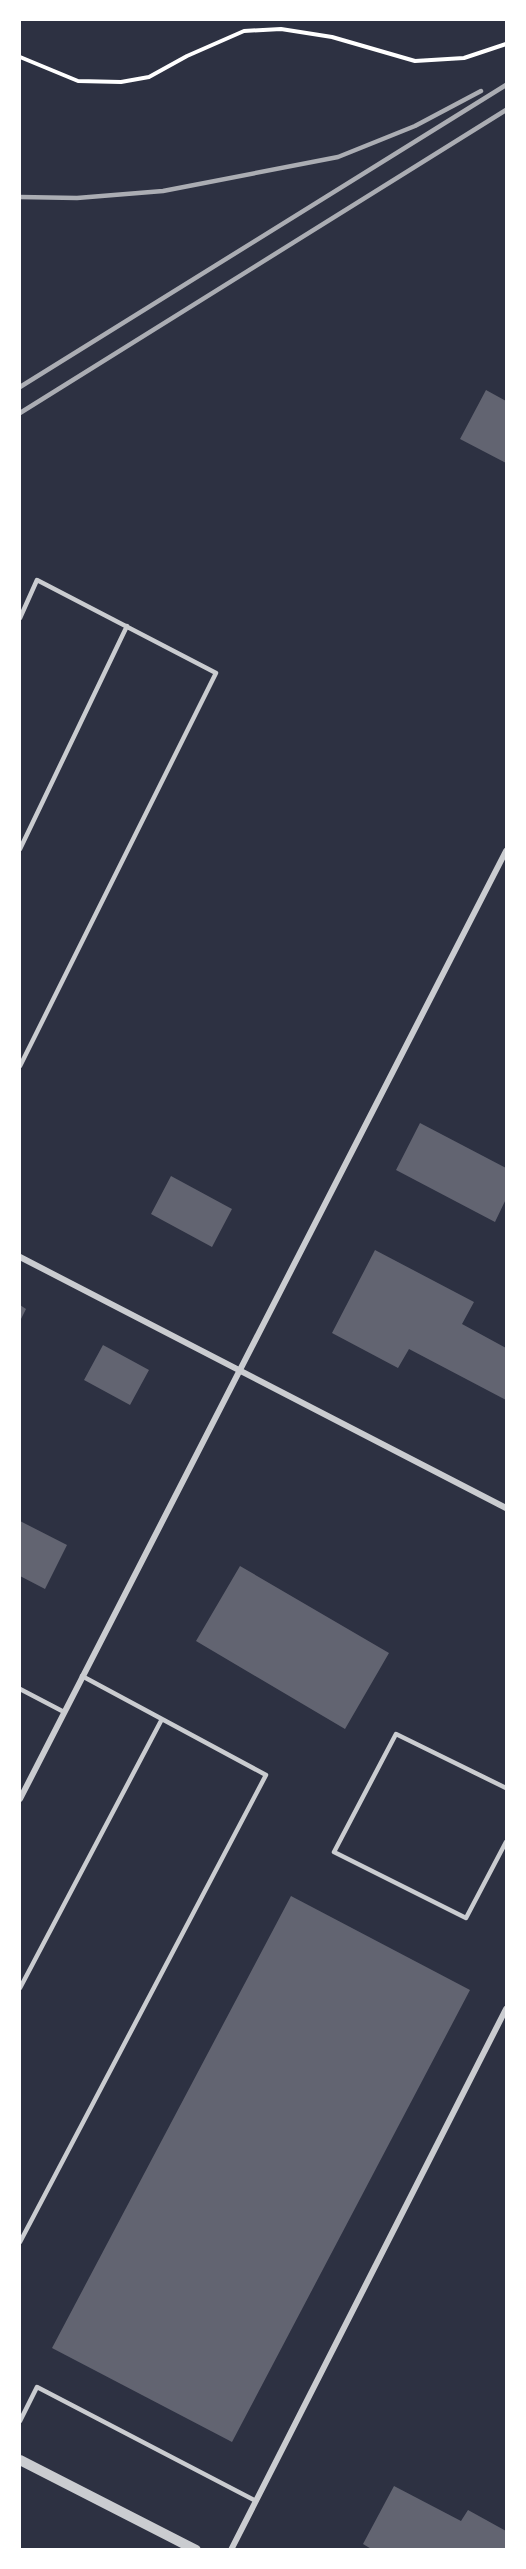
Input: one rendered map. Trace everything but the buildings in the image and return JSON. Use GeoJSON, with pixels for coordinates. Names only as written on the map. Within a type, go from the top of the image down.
{"type":"FeatureCollection","features":[{"type":"Feature","properties":{"kind":"street"},"geometry":{"type":"LineString","coordinates":[[20,1799],[238,1370],[507,851]]}},
{"type":"Feature","properties":{"kind":"street"},"geometry":{"type":"LineString","coordinates":[[20,1257],[507,1508]]}},
{"type":"Feature","properties":{"kind":"street"},"geometry":{"type":"LineString","coordinates":[[231,2550],[507,2009]]}},
{"type":"Feature","properties":{"kind":"street"},"geometry":{"type":"LineString","coordinates":[[20,2460],[196,2550]]}},
{"type":"Feature","properties":{"kind":"lane"},"geometry":{"type":"LineString","coordinates":[[20,618],[37,580],[216,673],[20,1066]]}},
{"type":"Feature","properties":{"kind":"lane"},"geometry":{"type":"LineString","coordinates":[[20,849],[127,626]]}},
{"type":"Feature","properties":{"kind":"lane"},"geometry":{"type":"LineString","coordinates":[[20,2242],[266,1775],[82,1676]]}},
{"type":"Feature","properties":{"kind":"lane"},"geometry":{"type":"LineString","coordinates":[[20,1689],[64,1712]]}},
{"type":"Feature","properties":{"kind":"lane"},"geometry":{"type":"LineString","coordinates":[[20,1988],[162,1719]]}},
{"type":"Feature","properties":{"kind":"lane"},"geometry":{"type":"LineString","coordinates":[[507,1788],[396,1734],[334,1852],[466,1918],[507,1842]]}},
{"type":"Feature","properties":{"kind":"lane"},"geometry":{"type":"LineString","coordinates":[[20,2421],[37,2387],[256,2501]]}},
{"type":"Feature","properties":{"kind":"path"},"geometry":{"type":"LineString","coordinates":[[20,57],[78,81],[121,82],[149,77],[187,56],[244,31],[281,29],[332,37],[415,62],[464,58],[507,44]]}},
{"type":"Feature","properties":{"kind":"railway"},"geometry":{"type":"LineString","coordinates":[[20,387],[506,85]]}},
{"type":"Feature","properties":{"kind":"railway"},"geometry":{"type":"LineString","coordinates":[[20,197],[77,198],[163,191],[338,157],[415,126],[481,91]]}},
{"type":"Feature","properties":{"kind":"railway"},"geometry":{"type":"LineString","coordinates":[[20,413],[506,110]]}}]}
